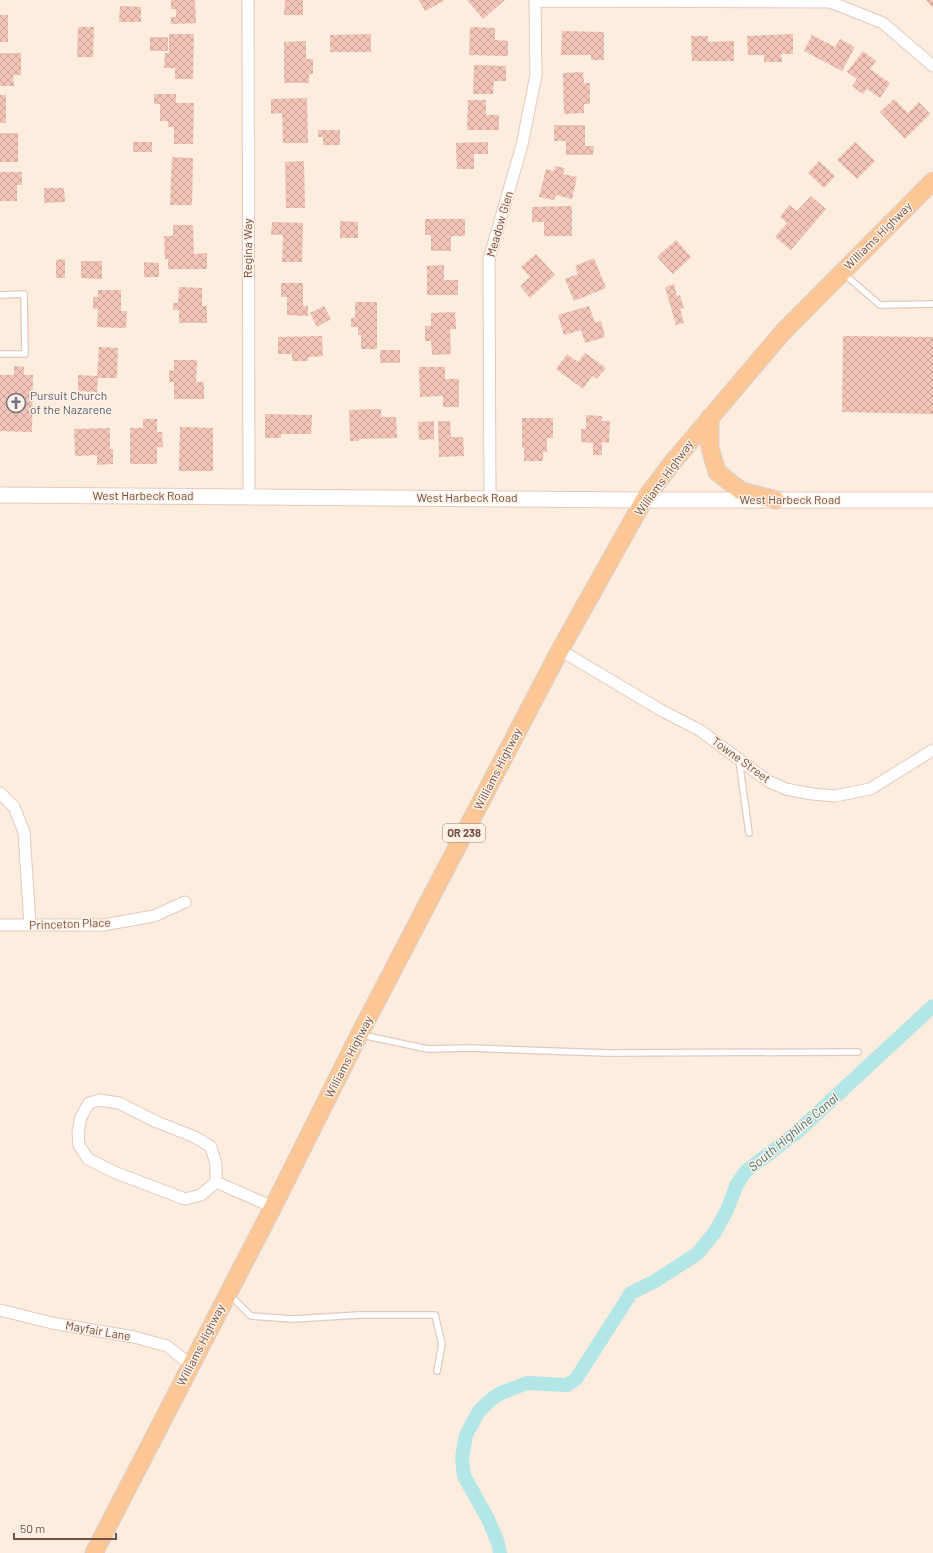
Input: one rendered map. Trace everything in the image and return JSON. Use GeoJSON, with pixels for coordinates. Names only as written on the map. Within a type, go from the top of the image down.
{"type":"FeatureCollection","features":[{"type":"Feature","properties":{"kind":"main road","name":"Williams Highway"},"geometry":{"type":"LineString","coordinates":[[94,1553],[273,1207],[359,1035],[560,650],[644,500],[672,463],[782,332],[933,181]]}},
{"type":"Feature","properties":{"kind":"main road"},"geometry":{"type":"LineString","coordinates":[[710,418],[710,448],[717,472],[741,491],[776,500]]}},
{"type":"Feature","properties":{"kind":"street","name":"Regina Way"},"geometry":{"type":"LineString","coordinates":[[248,0],[249,497]]}},
{"type":"Feature","properties":{"kind":"street"},"geometry":{"type":"LineString","coordinates":[[535,0],[830,2],[883,23],[933,66]]}},
{"type":"Feature","properties":{"kind":"street","name":"Meadow Glen"},"geometry":{"type":"LineString","coordinates":[[490,498],[489,259],[522,145],[536,75],[535,0]]}},
{"type":"Feature","properties":{"kind":"street","name":"West Harbeck Road"},"geometry":{"type":"LineString","coordinates":[[0,496],[644,500],[933,500]]}},
{"type":"Feature","properties":{"kind":"street","name":"Towne Street"},"geometry":{"type":"LineString","coordinates":[[560,650],[659,709],[701,731],[768,781],[786,789],[812,794],[836,796],[870,789],[933,750]]}},
{"type":"Feature","properties":{"kind":"street"},"geometry":{"type":"LineString","coordinates":[[0,793],[14,807],[24,832],[30,926]]}},
{"type":"Feature","properties":{"kind":"street","name":"Princeton Place"},"geometry":{"type":"LineString","coordinates":[[0,925],[103,926],[154,916],[186,902]]}},
{"type":"Feature","properties":{"kind":"street"},"geometry":{"type":"LineString","coordinates":[[100,1100],[119,1103],[157,1122],[195,1137],[212,1147],[216,1164],[216,1182],[201,1195],[185,1199],[114,1172],[88,1159],[79,1145],[78,1132],[81,1117],[89,1103],[100,1100]]}},
{"type":"Feature","properties":{"kind":"street"},"geometry":{"type":"LineString","coordinates":[[216,1182],[273,1207]]}},
{"type":"Feature","properties":{"kind":"street","name":"Mayfair Lane"},"geometry":{"type":"LineString","coordinates":[[0,1310],[52,1323],[134,1337],[167,1346],[191,1366]]}},
{"type":"Feature","properties":{"kind":"lane"},"geometry":{"type":"LineString","coordinates":[[842,272],[880,305],[933,304]]}},
{"type":"Feature","properties":{"kind":"lane"},"geometry":{"type":"LineString","coordinates":[[0,295],[24,294],[25,354],[0,354]]}},
{"type":"Feature","properties":{"kind":"lane"},"geometry":{"type":"LineString","coordinates":[[739,760],[749,833]]}},
{"type":"Feature","properties":{"kind":"lane"},"geometry":{"type":"LineString","coordinates":[[359,1035],[428,1049],[469,1048],[608,1053],[858,1052]]}},
{"type":"Feature","properties":{"kind":"lane"},"geometry":{"type":"LineString","coordinates":[[228,1293],[251,1316],[293,1319],[359,1315],[435,1315],[442,1344],[437,1371]]}},
{"type":"Feature","properties":{"kind":"building"},"geometry":{"type":"Polygon","coordinates":[[[171,0],[195,0],[196,23],[171,24],[171,17],[176,17],[176,9],[171,9],[171,0]]]}},
{"type":"Feature","properties":{"kind":"building"},"geometry":{"type":"Polygon","coordinates":[[[285,0],[303,0],[303,15],[284,15],[285,0]]]}},
{"type":"Feature","properties":{"kind":"building"},"geometry":{"type":"Polygon","coordinates":[[[419,0],[445,0],[425,11],[419,0]]]}},
{"type":"Feature","properties":{"kind":"building"},"geometry":{"type":"Polygon","coordinates":[[[467,0],[505,0],[483,19],[467,0]]]}},
{"type":"Feature","properties":{"kind":"building"},"geometry":{"type":"Polygon","coordinates":[[[926,0],[933,0],[933,8],[926,0]]]}},
{"type":"Feature","properties":{"kind":"building"},"geometry":{"type":"Polygon","coordinates":[[[120,6],[141,7],[141,22],[119,22],[120,6]]]}},
{"type":"Feature","properties":{"kind":"building"},"geometry":{"type":"Polygon","coordinates":[[[0,15],[8,15],[8,42],[0,42],[0,15]]]}},
{"type":"Feature","properties":{"kind":"building"},"geometry":{"type":"Polygon","coordinates":[[[78,27],[94,27],[93,57],[77,57],[78,27]]]}},
{"type":"Feature","properties":{"kind":"building"},"geometry":{"type":"Polygon","coordinates":[[[470,27],[495,28],[495,40],[508,41],[508,56],[469,55],[470,27]]]}},
{"type":"Feature","properties":{"kind":"building"},"geometry":{"type":"Polygon","coordinates":[[[562,31],[604,32],[604,60],[591,60],[591,55],[561,55],[562,31]]]}},
{"type":"Feature","properties":{"kind":"building"},"geometry":{"type":"Polygon","coordinates":[[[169,34],[194,34],[193,79],[175,79],[175,68],[164,68],[165,53],[169,53],[169,34]]]}},
{"type":"Feature","properties":{"kind":"building"},"geometry":{"type":"Polygon","coordinates":[[[371,34],[371,52],[330,52],[330,35],[371,34]]]}},
{"type":"Feature","properties":{"kind":"building"},"geometry":{"type":"Polygon","coordinates":[[[793,34],[793,54],[781,54],[782,62],[764,62],[764,55],[748,55],[747,36],[793,34]]]}},
{"type":"Feature","properties":{"kind":"building"},"geometry":{"type":"Polygon","coordinates":[[[812,35],[835,47],[840,39],[855,47],[842,71],[804,51],[812,35]]]}},
{"type":"Feature","properties":{"kind":"building"},"geometry":{"type":"Polygon","coordinates":[[[691,36],[708,36],[708,42],[734,41],[734,61],[692,61],[691,36]]]}},
{"type":"Feature","properties":{"kind":"building"},"geometry":{"type":"Polygon","coordinates":[[[150,37],[168,37],[168,51],[150,51],[150,37]]]}},
{"type":"Feature","properties":{"kind":"building"},"geometry":{"type":"Polygon","coordinates":[[[306,41],[306,59],[313,59],[313,74],[309,74],[309,83],[284,83],[284,42],[306,41]]]}},
{"type":"Feature","properties":{"kind":"building"},"geometry":{"type":"Polygon","coordinates":[[[863,51],[876,61],[870,69],[890,83],[880,98],[867,89],[863,94],[852,86],[857,79],[847,72],[863,51]]]}},
{"type":"Feature","properties":{"kind":"building"},"geometry":{"type":"Polygon","coordinates":[[[0,53],[21,53],[21,75],[13,75],[14,86],[0,86],[0,53]]]}},
{"type":"Feature","properties":{"kind":"building"},"geometry":{"type":"Polygon","coordinates":[[[474,65],[506,66],[506,81],[494,81],[493,94],[473,94],[474,65]]]}},
{"type":"Feature","properties":{"kind":"building"},"geometry":{"type":"Polygon","coordinates":[[[583,72],[584,83],[590,83],[590,104],[584,104],[584,113],[564,114],[563,73],[583,72]]]}},
{"type":"Feature","properties":{"kind":"building"},"geometry":{"type":"Polygon","coordinates":[[[154,94],[176,94],[176,103],[194,103],[193,144],[174,144],[174,127],[168,127],[168,121],[160,121],[160,104],[154,104],[154,94]]]}},
{"type":"Feature","properties":{"kind":"building"},"geometry":{"type":"Polygon","coordinates":[[[0,95],[6,95],[6,123],[0,123],[0,95]]]}},
{"type":"Feature","properties":{"kind":"building"},"geometry":{"type":"Polygon","coordinates":[[[307,98],[308,143],[283,143],[282,113],[271,114],[271,99],[307,98]]]}},
{"type":"Feature","properties":{"kind":"building"},"geometry":{"type":"Polygon","coordinates":[[[894,99],[908,113],[919,102],[930,114],[905,139],[880,112],[894,99]]]}},
{"type":"Feature","properties":{"kind":"building"},"geometry":{"type":"Polygon","coordinates":[[[468,100],[486,100],[486,115],[499,115],[499,130],[467,130],[468,100]]]}},
{"type":"Feature","properties":{"kind":"building"},"geometry":{"type":"Polygon","coordinates":[[[554,125],[585,125],[585,146],[594,146],[593,155],[566,155],[566,141],[554,141],[554,125]]]}},
{"type":"Feature","properties":{"kind":"building"},"geometry":{"type":"Polygon","coordinates":[[[318,130],[340,130],[340,145],[323,145],[323,137],[318,137],[318,130]]]}},
{"type":"Feature","properties":{"kind":"building"},"geometry":{"type":"Polygon","coordinates":[[[0,133],[18,133],[18,162],[0,162],[0,133]]]}},
{"type":"Feature","properties":{"kind":"building"},"geometry":{"type":"Polygon","coordinates":[[[133,142],[152,142],[152,152],[133,152],[133,142]]]}},
{"type":"Feature","properties":{"kind":"building"},"geometry":{"type":"Polygon","coordinates":[[[488,142],[488,154],[474,154],[474,169],[457,169],[456,143],[488,142]]]}},
{"type":"Feature","properties":{"kind":"building"},"geometry":{"type":"Polygon","coordinates":[[[855,142],[875,161],[857,179],[837,160],[855,142]]]}},
{"type":"Feature","properties":{"kind":"building"},"geometry":{"type":"Polygon","coordinates":[[[172,157],[193,158],[192,205],[170,205],[172,157]]]}},
{"type":"Feature","properties":{"kind":"building"},"geometry":{"type":"Polygon","coordinates":[[[304,161],[305,208],[286,208],[285,162],[304,161]]]}},
{"type":"Feature","properties":{"kind":"building"},"geometry":{"type":"Polygon","coordinates":[[[819,161],[835,176],[824,188],[808,173],[819,161]]]}},
{"type":"Feature","properties":{"kind":"building"},"geometry":{"type":"Polygon","coordinates":[[[555,166],[565,168],[563,174],[577,177],[572,199],[556,195],[554,200],[539,197],[546,169],[554,171],[555,166]]]}},
{"type":"Feature","properties":{"kind":"building"},"geometry":{"type":"Polygon","coordinates":[[[0,172],[22,172],[22,185],[17,185],[17,201],[0,201],[0,172]]]}},
{"type":"Feature","properties":{"kind":"building"},"geometry":{"type":"Polygon","coordinates":[[[44,188],[64,188],[65,202],[44,203],[44,188]]]}},
{"type":"Feature","properties":{"kind":"building"},"geometry":{"type":"Polygon","coordinates":[[[811,196],[826,209],[791,250],[775,237],[787,223],[780,217],[789,205],[797,211],[811,196]]]}},
{"type":"Feature","properties":{"kind":"building"},"geometry":{"type":"Polygon","coordinates":[[[572,206],[572,236],[544,236],[544,222],[532,222],[532,207],[572,206]]]}},
{"type":"Feature","properties":{"kind":"building"},"geometry":{"type":"Polygon","coordinates":[[[425,219],[465,219],[465,236],[451,236],[451,251],[431,251],[431,235],[425,235],[425,219]]]}},
{"type":"Feature","properties":{"kind":"building"},"geometry":{"type":"Polygon","coordinates":[[[340,221],[358,222],[358,238],[340,238],[340,221]]]}},
{"type":"Feature","properties":{"kind":"building"},"geometry":{"type":"Polygon","coordinates":[[[272,222],[303,223],[302,262],[282,262],[283,235],[271,235],[272,222]]]}},
{"type":"Feature","properties":{"kind":"building"},"geometry":{"type":"Polygon","coordinates":[[[173,225],[193,225],[194,254],[207,253],[207,269],[168,269],[168,259],[165,259],[164,236],[173,236],[173,225]]]}},
{"type":"Feature","properties":{"kind":"building"},"geometry":{"type":"Polygon","coordinates":[[[676,240],[691,257],[673,274],[657,257],[676,240]]]}},
{"type":"Feature","properties":{"kind":"building"},"geometry":{"type":"Polygon","coordinates":[[[536,254],[555,275],[530,298],[520,286],[530,277],[521,267],[536,254]]]}},
{"type":"Feature","properties":{"kind":"building"},"geometry":{"type":"Polygon","coordinates":[[[594,258],[606,288],[574,301],[565,279],[578,274],[575,266],[594,258]]]}},
{"type":"Feature","properties":{"kind":"building"},"geometry":{"type":"Polygon","coordinates":[[[65,259],[65,278],[56,278],[56,260],[65,259]]]}},
{"type":"Feature","properties":{"kind":"building"},"geometry":{"type":"Polygon","coordinates":[[[81,261],[102,261],[102,279],[81,278],[81,261]]]}},
{"type":"Feature","properties":{"kind":"building"},"geometry":{"type":"Polygon","coordinates":[[[144,262],[159,263],[159,277],[144,277],[144,262]]]}},
{"type":"Feature","properties":{"kind":"building"},"geometry":{"type":"Polygon","coordinates":[[[444,265],[444,280],[458,280],[458,295],[427,295],[427,266],[444,265]]]}},
{"type":"Feature","properties":{"kind":"building"},"geometry":{"type":"Polygon","coordinates":[[[281,283],[303,283],[303,306],[308,306],[308,316],[287,315],[287,297],[281,297],[281,283]]]}},
{"type":"Feature","properties":{"kind":"building"},"geometry":{"type":"Polygon","coordinates":[[[674,284],[677,296],[680,295],[684,308],[680,309],[684,323],[676,325],[665,287],[674,284]]]}},
{"type":"Feature","properties":{"kind":"building"},"geometry":{"type":"Polygon","coordinates":[[[179,287],[202,288],[202,306],[207,306],[207,323],[179,323],[179,310],[173,310],[173,303],[178,303],[179,287]]]}},
{"type":"Feature","properties":{"kind":"building"},"geometry":{"type":"Polygon","coordinates":[[[98,290],[121,290],[121,311],[127,311],[126,328],[97,327],[98,309],[93,309],[93,297],[98,297],[98,290]]]}},
{"type":"Feature","properties":{"kind":"building"},"geometry":{"type":"Polygon","coordinates":[[[355,302],[377,302],[377,349],[361,349],[361,335],[358,335],[358,327],[351,327],[351,318],[355,318],[355,302]]]}},
{"type":"Feature","properties":{"kind":"building"},"geometry":{"type":"Polygon","coordinates":[[[324,306],[331,319],[317,327],[310,313],[324,306]]]}},
{"type":"Feature","properties":{"kind":"building"},"geometry":{"type":"Polygon","coordinates":[[[589,306],[595,323],[601,321],[605,337],[585,343],[581,330],[564,335],[558,315],[589,306]]]}},
{"type":"Feature","properties":{"kind":"building"},"geometry":{"type":"Polygon","coordinates":[[[455,312],[456,329],[450,329],[451,354],[432,355],[431,341],[425,341],[425,326],[431,326],[431,313],[455,312]]]}},
{"type":"Feature","properties":{"kind":"building"},"geometry":{"type":"Polygon","coordinates":[[[322,336],[323,356],[308,357],[308,361],[292,361],[292,354],[278,354],[278,337],[322,336]]]}},
{"type":"Feature","properties":{"kind":"building"},"geometry":{"type":"Polygon","coordinates":[[[843,336],[933,337],[933,414],[842,412],[843,336]]]}},
{"type":"Feature","properties":{"kind":"building"},"geometry":{"type":"Polygon","coordinates":[[[99,347],[118,348],[117,378],[98,378],[97,392],[78,391],[78,375],[97,376],[99,347]]]}},
{"type":"Feature","properties":{"kind":"building"},"geometry":{"type":"Polygon","coordinates":[[[380,350],[400,350],[400,363],[380,363],[380,350]]]}},
{"type":"Feature","properties":{"kind":"building"},"geometry":{"type":"Polygon","coordinates":[[[585,353],[606,368],[597,379],[592,376],[583,389],[556,369],[567,354],[578,362],[585,353]]]}},
{"type":"Feature","properties":{"kind":"building"},"geometry":{"type":"Polygon","coordinates":[[[174,360],[197,360],[196,382],[204,382],[204,399],[174,399],[174,382],[169,382],[169,370],[174,371],[174,360]]]}},
{"type":"Feature","properties":{"kind":"building","name":"Pursuit Church of the Nazarene"},"geometry":{"type":"Polygon","coordinates":[[[14,366],[24,367],[24,375],[33,375],[32,432],[0,431],[0,375],[14,375],[14,366]]]}},
{"type":"Feature","properties":{"kind":"building"},"geometry":{"type":"Polygon","coordinates":[[[419,367],[445,367],[445,379],[459,379],[459,407],[443,407],[443,396],[420,397],[419,367]]]}},
{"type":"Feature","properties":{"kind":"building"},"geometry":{"type":"Polygon","coordinates":[[[381,409],[381,417],[396,417],[397,438],[359,439],[359,441],[350,441],[349,410],[381,409]]]}},
{"type":"Feature","properties":{"kind":"building"},"geometry":{"type":"Polygon","coordinates":[[[265,414],[312,415],[311,434],[281,434],[281,438],[265,438],[265,414]]]}},
{"type":"Feature","properties":{"kind":"building"},"geometry":{"type":"Polygon","coordinates":[[[586,415],[602,416],[602,421],[610,421],[609,443],[602,442],[602,455],[593,455],[593,443],[581,442],[581,429],[586,429],[586,415]]]}},
{"type":"Feature","properties":{"kind":"building"},"geometry":{"type":"Polygon","coordinates":[[[522,418],[553,418],[553,438],[547,438],[547,452],[543,452],[543,461],[524,461],[524,448],[522,448],[522,418]]]}},
{"type":"Feature","properties":{"kind":"building"},"geometry":{"type":"Polygon","coordinates":[[[143,419],[157,419],[157,432],[162,432],[163,447],[157,447],[157,464],[130,464],[130,428],[143,428],[143,419]]]}},
{"type":"Feature","properties":{"kind":"building"},"geometry":{"type":"Polygon","coordinates":[[[434,421],[434,439],[419,440],[418,422],[434,421]]]}},
{"type":"Feature","properties":{"kind":"building"},"geometry":{"type":"Polygon","coordinates":[[[438,421],[450,421],[451,437],[463,437],[464,456],[439,457],[438,421]]]}},
{"type":"Feature","properties":{"kind":"building"},"geometry":{"type":"Polygon","coordinates":[[[180,427],[213,428],[213,471],[179,471],[180,427]]]}},
{"type":"Feature","properties":{"kind":"building"},"geometry":{"type":"Polygon","coordinates":[[[110,428],[110,449],[113,449],[113,464],[97,465],[97,455],[75,456],[74,429],[110,428]]]}},
{"type":"Feature","properties":{"kind":"waterway","name":"South Highline Canal"},"geometry":{"type":"LineString","coordinates":[[500,1553],[498,1543],[488,1519],[464,1476],[462,1458],[466,1435],[479,1411],[501,1393],[527,1383],[567,1385],[576,1379],[631,1293],[655,1281],[697,1254],[715,1232],[727,1210],[737,1184],[746,1171],[796,1133],[933,1006]]}},
{"type":"Feature","properties":{"kind":"place","name":"Pursuit Church of the Nazarene"},"geometry":{"type":"Point","coordinates":[16,403]}}]}
